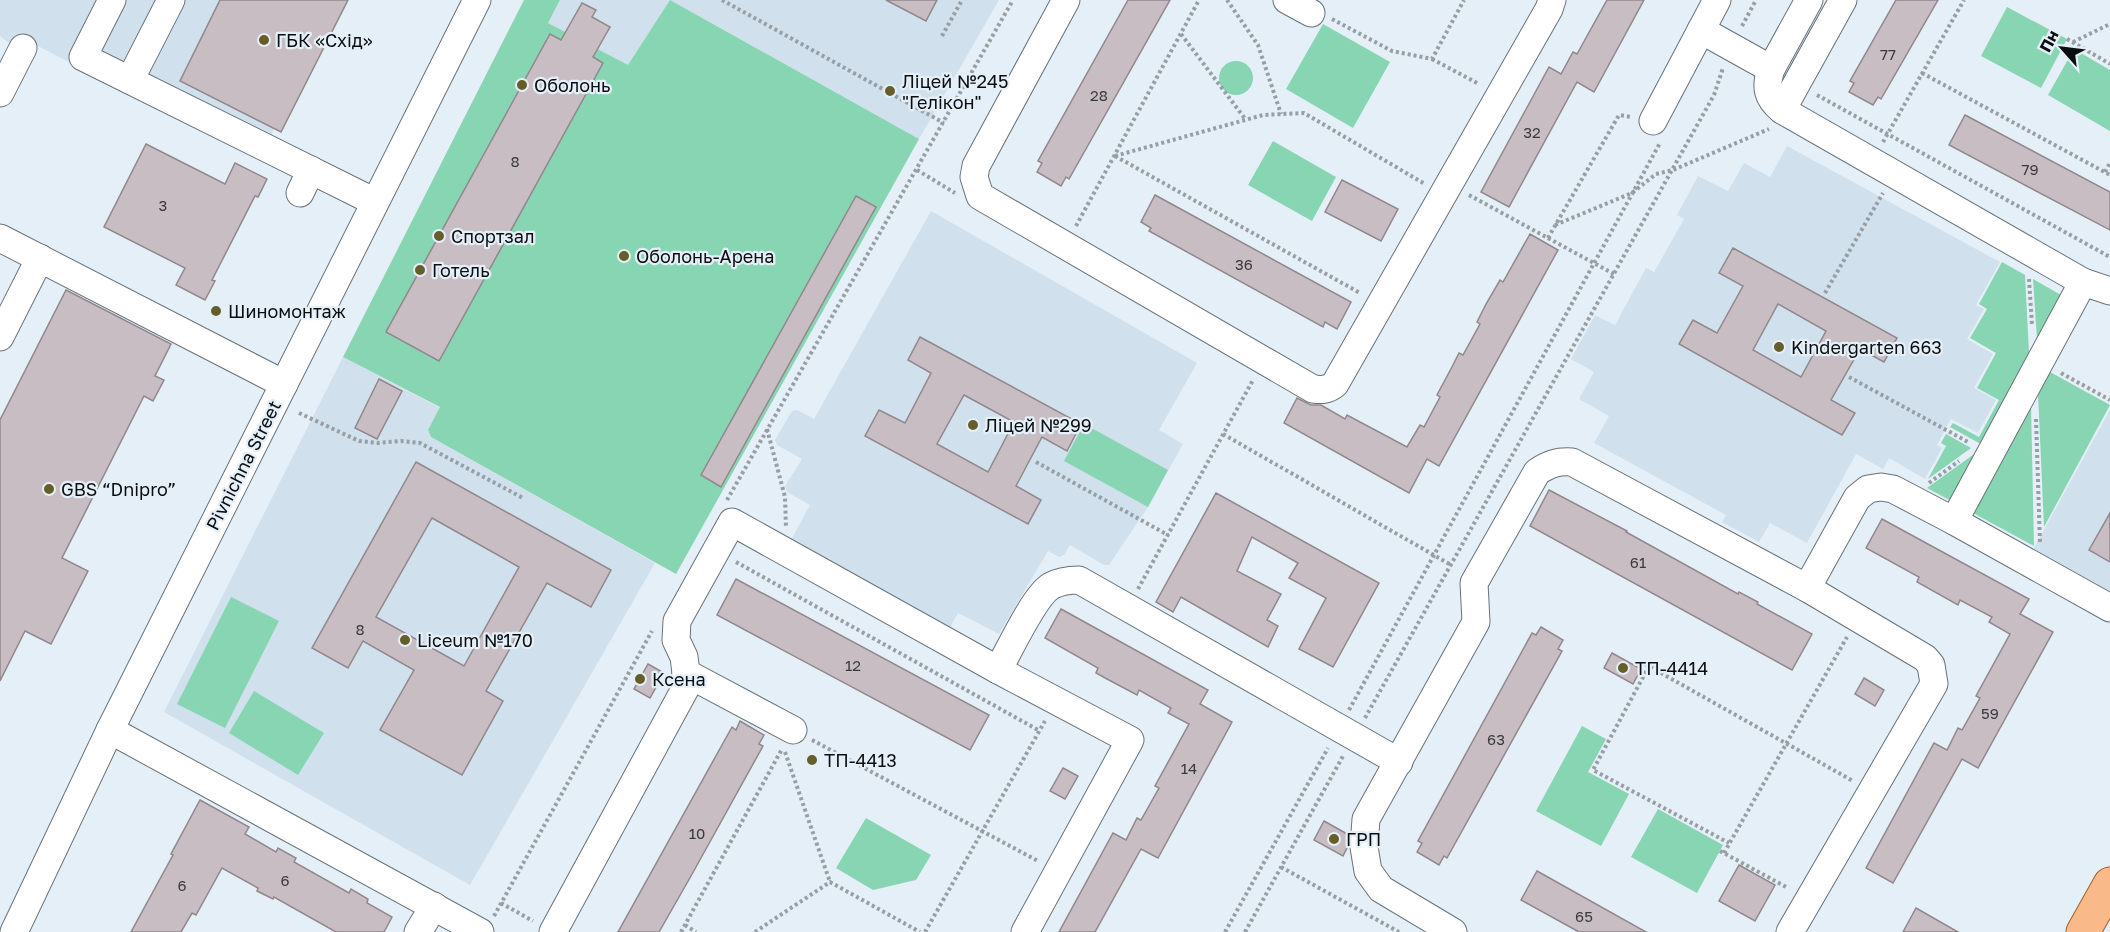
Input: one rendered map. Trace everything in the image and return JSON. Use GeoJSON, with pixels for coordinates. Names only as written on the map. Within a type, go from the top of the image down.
{"type":"FeatureCollection","features":[{"type":"Feature","properties":{"kind":"main road"},"geometry":{"type":"LineString","coordinates":[[2083,932],[2110,884]]}},
{"type":"Feature","properties":{"kind":"street"},"geometry":{"type":"LineString","coordinates":[[112,0],[83,57],[130,81],[306,182],[375,202]]}},
{"type":"Feature","properties":{"kind":"street"},"geometry":{"type":"LineString","coordinates":[[130,81],[171,0]]}},
{"type":"Feature","properties":{"kind":"street","name":"Pivnichna Street"},"geometry":{"type":"LineString","coordinates":[[14,932],[110,730],[477,0]]}},
{"type":"Feature","properties":{"kind":"street"},"geometry":{"type":"LineString","coordinates":[[1066,0],[976,166],[974,177],[980,196],[1263,361],[1321,390],[1329,389],[1335,384],[1549,9],[1552,0]]}},
{"type":"Feature","properties":{"kind":"street"},"geometry":{"type":"LineString","coordinates":[[1287,0],[1311,13]]}},
{"type":"Feature","properties":{"kind":"street"},"geometry":{"type":"LineString","coordinates":[[1657,131],[1701,30],[1717,0]]}},
{"type":"Feature","properties":{"kind":"street"},"geometry":{"type":"LineString","coordinates":[[1777,119],[1773,103],[1767,93],[1767,81],[1771,69],[1809,0]]}},
{"type":"Feature","properties":{"kind":"street"},"geometry":{"type":"LineString","coordinates":[[1777,119],[1843,0]]}},
{"type":"Feature","properties":{"kind":"street"},"geometry":{"type":"LineString","coordinates":[[1701,30],[1771,69]]}},
{"type":"Feature","properties":{"kind":"street"},"geometry":{"type":"LineString","coordinates":[[0,93],[23,48]]}},
{"type":"Feature","properties":{"kind":"street"},"geometry":{"type":"LineString","coordinates":[[1777,119],[1873,161],[2083,282],[2110,291]]}},
{"type":"Feature","properties":{"kind":"street"},"geometry":{"type":"LineString","coordinates":[[0,238],[220,346],[284,384]]}},
{"type":"Feature","properties":{"kind":"street"},"geometry":{"type":"LineString","coordinates":[[0,337],[40,258]]}},
{"type":"Feature","properties":{"kind":"street"},"geometry":{"type":"LineString","coordinates":[[1954,521],[2083,282]]}},
{"type":"Feature","properties":{"kind":"street"},"geometry":{"type":"LineString","coordinates":[[1454,932],[1381,889],[1368,871],[1364,847],[1366,819],[1476,622],[1474,583],[1538,472],[1560,461],[1572,462],[1807,588],[1925,658],[1931,665],[1934,684],[1790,932]]}},
{"type":"Feature","properties":{"kind":"street"},"geometry":{"type":"LineString","coordinates":[[1807,588],[1857,498],[1868,489],[1881,487],[1893,489],[1954,521],[2110,608]]}},
{"type":"Feature","properties":{"kind":"street"},"geometry":{"type":"LineString","coordinates":[[547,929],[685,689],[684,657],[676,640],[677,621],[732,522],[1056,702],[1130,740],[1025,932]]}},
{"type":"Feature","properties":{"kind":"street"},"geometry":{"type":"LineString","coordinates":[[998,670],[1039,597],[1049,587],[1065,580],[1079,580],[1399,762]]}},
{"type":"Feature","properties":{"kind":"street"},"geometry":{"type":"LineString","coordinates":[[686,673],[793,730]]}},
{"type":"Feature","properties":{"kind":"street"},"geometry":{"type":"LineString","coordinates":[[110,730],[434,906],[485,927]]}},
{"type":"Feature","properties":{"kind":"street"},"geometry":{"type":"LineString","coordinates":[[418,932],[434,906]]}},
{"type":"Feature","properties":{"kind":"path"},"geometry":{"type":"LineString","coordinates":[[722,0],[944,123]]}},
{"type":"Feature","properties":{"kind":"path"},"geometry":{"type":"LineString","coordinates":[[942,36],[962,0]]}},
{"type":"Feature","properties":{"kind":"path"},"geometry":{"type":"LineString","coordinates":[[725,502],[1013,0]]}},
{"type":"Feature","properties":{"kind":"path"},"geometry":{"type":"LineString","coordinates":[[1066,245],[1199,0]]}},
{"type":"Feature","properties":{"kind":"path"},"geometry":{"type":"LineString","coordinates":[[1227,0],[1258,45],[1281,114]]}},
{"type":"Feature","properties":{"kind":"path"},"geometry":{"type":"LineString","coordinates":[[1432,59],[1464,0]]}},
{"type":"Feature","properties":{"kind":"path"},"geometry":{"type":"LineString","coordinates":[[1730,46],[1756,0]]}},
{"type":"Feature","properties":{"kind":"path"},"geometry":{"type":"LineString","coordinates":[[1873,161],[1964,0]]}},
{"type":"Feature","properties":{"kind":"path"},"geometry":{"type":"LineString","coordinates":[[1311,13],[1336,20],[1392,51],[1432,59],[1499,96]]}},
{"type":"Feature","properties":{"kind":"path"},"geometry":{"type":"LineString","coordinates":[[2072,42],[2110,24]]}},
{"type":"Feature","properties":{"kind":"path"},"geometry":{"type":"LineString","coordinates":[[1181,34],[1246,120]]}},
{"type":"Feature","properties":{"kind":"path"},"geometry":{"type":"LineString","coordinates":[[2067,39],[2110,64]]}},
{"type":"Feature","properties":{"kind":"path"},"geometry":{"type":"LineString","coordinates":[[1923,73],[2110,175]]}},
{"type":"Feature","properties":{"kind":"path"},"geometry":{"type":"LineString","coordinates":[[1797,83],[2110,257]]}},
{"type":"Feature","properties":{"kind":"path"},"geometry":{"type":"LineString","coordinates":[[1225,932],[1451,565],[1714,95]]}},
{"type":"Feature","properties":{"kind":"path"},"geometry":{"type":"LineString","coordinates":[[1115,156],[1263,115],[1304,113],[1443,195],[1471,195],[1614,274]]}},
{"type":"Feature","properties":{"kind":"path"},"geometry":{"type":"LineString","coordinates":[[1245,932],[1281,867],[1435,556],[1632,193],[1657,131],[1619,115],[1548,238]]}},
{"type":"Feature","properties":{"kind":"path"},"geometry":{"type":"LineString","coordinates":[[1556,225],[1632,193],[1656,174],[1672,170],[1777,119]]}},
{"type":"Feature","properties":{"kind":"path"},"geometry":{"type":"LineString","coordinates":[[1115,156],[1380,305]]}},
{"type":"Feature","properties":{"kind":"path"},"geometry":{"type":"LineString","coordinates":[[2105,172],[2110,163]]}},
{"type":"Feature","properties":{"kind":"path"},"geometry":{"type":"LineString","coordinates":[[1825,293],[1885,190]]}},
{"type":"Feature","properties":{"kind":"path"},"geometry":{"type":"LineString","coordinates":[[2029,270],[2034,358],[2110,400]]}},
{"type":"Feature","properties":{"kind":"path"},"geometry":{"type":"LineString","coordinates":[[1128,608],[1263,361]]}},
{"type":"Feature","properties":{"kind":"path"},"geometry":{"type":"LineString","coordinates":[[1849,377],[1990,453]]}},
{"type":"Feature","properties":{"kind":"path"},"geometry":{"type":"LineString","coordinates":[[299,413],[359,441],[420,443],[523,498]]}},
{"type":"Feature","properties":{"kind":"path"},"geometry":{"type":"LineString","coordinates":[[2036,418],[2040,546]]}},
{"type":"Feature","properties":{"kind":"path"},"geometry":{"type":"LineString","coordinates":[[767,429],[785,497],[786,552]]}},
{"type":"Feature","properties":{"kind":"path"},"geometry":{"type":"LineString","coordinates":[[1223,434],[1451,565]]}},
{"type":"Feature","properties":{"kind":"path"},"geometry":{"type":"LineString","coordinates":[[1036,462],[1168,535]]}},
{"type":"Feature","properties":{"kind":"path"},"geometry":{"type":"LineString","coordinates":[[716,551],[1040,731]]}},
{"type":"Feature","properties":{"kind":"path"},"geometry":{"type":"LineString","coordinates":[[1809,900],[1722,852],[1858,618]]}},
{"type":"Feature","properties":{"kind":"path"},"geometry":{"type":"LineString","coordinates":[[485,927],[501,903],[656,624]]}},
{"type":"Feature","properties":{"kind":"path"},"geometry":{"type":"LineString","coordinates":[[1729,843],[1593,770],[1647,665],[1872,791]]}},
{"type":"Feature","properties":{"kind":"path"},"geometry":{"type":"LineString","coordinates":[[681,932],[783,747],[830,882],[923,932],[1056,702]]}},
{"type":"Feature","properties":{"kind":"path"},"geometry":{"type":"LineString","coordinates":[[793,730],[1058,872]]}},
{"type":"Feature","properties":{"kind":"path"},"geometry":{"type":"LineString","coordinates":[[1281,867],[1399,932]]}},
{"type":"Feature","properties":{"kind":"path"},"geometry":{"type":"LineString","coordinates":[[755,932],[830,882]]}},
{"type":"Feature","properties":{"kind":"path"},"geometry":{"type":"LineString","coordinates":[[501,903],[547,929]]}},
{"type":"Feature","properties":{"kind":"path"},"geometry":{"type":"LineString","coordinates":[[685,925],[696,932]]}},
{"type":"Feature","properties":{"kind":"shaded area"},"geometry":{"type":"Polygon","coordinates":[[[0,0],[348,0],[281,132],[274,129],[259,160],[34,44],[13,46],[0,36],[0,0]]]}},
{"type":"Feature","properties":{"kind":"shaded area"},"geometry":{"type":"Polygon","coordinates":[[[560,0],[670,0],[629,66],[548,23],[560,0]]]}},
{"type":"Feature","properties":{"kind":"shaded area","name":"Ліцей №245 \"Гелікон\""},"geometry":{"type":"Polygon","coordinates":[[[670,0],[999,0],[919,139],[670,0]]]}},
{"type":"Feature","properties":{"kind":"shaded area","name":"Kindergarten 663"},"geometry":{"type":"Polygon","coordinates":[[[1787,146],[2000,262],[1976,305],[1984,309],[1967,339],[1993,354],[1974,388],[1996,400],[1978,433],[1951,419],[1937,445],[1942,448],[1925,479],[1889,458],[1883,469],[1856,454],[1807,543],[1770,523],[1759,542],[1722,522],[1726,515],[1594,443],[1609,416],[1579,399],[1594,372],[1571,359],[1595,315],[1615,325],[1646,268],[1654,272],[1684,219],[1677,215],[1698,176],[1728,191],[1744,163],[1770,177],[1787,146]]]}},
{"type":"Feature","properties":{"kind":"shaded area","name":"Ліцей №299"},"geometry":{"type":"Polygon","coordinates":[[[931,211],[1197,363],[1159,430],[1183,444],[1148,507],[1109,565],[1104,565],[1070,545],[1064,555],[1059,557],[1048,551],[999,634],[958,613],[949,629],[896,597],[890,598],[791,540],[810,505],[787,492],[785,486],[802,459],[777,445],[775,440],[792,411],[797,410],[814,419],[931,211]]]}},
{"type":"Feature","properties":{"kind":"shaded area","name":"Liceum №170"},"geometry":{"type":"Polygon","coordinates":[[[343,357],[440,408],[428,430],[431,437],[655,563],[470,885],[164,712],[343,357]]]}},
{"type":"Feature","properties":{"kind":"shaded area"},"geometry":{"type":"Polygon","coordinates":[[[2110,410],[2110,600],[2030,555],[2110,410]]]}},
{"type":"Feature","properties":{"kind":"green space","name":"Оболонь-Арена"},"geometry":{"type":"Polygon","coordinates":[[[524,0],[560,0],[548,23],[628,65],[670,0],[919,139],[676,574],[431,437],[428,430],[440,407],[343,357],[524,0]]]}},
{"type":"Feature","properties":{"kind":"green space"},"geometry":{"type":"Polygon","coordinates":[[[2007,7],[2067,39],[2041,88],[1981,56],[2007,7]]]}},
{"type":"Feature","properties":{"kind":"green space"},"geometry":{"type":"Polygon","coordinates":[[[1323,24],[1390,62],[1353,128],[1286,89],[1323,24]]]}},
{"type":"Feature","properties":{"kind":"green space"},"geometry":{"type":"Polygon","coordinates":[[[2074,49],[2110,70],[2110,131],[2048,95],[2074,49]]]}},
{"type":"Feature","properties":{"kind":"green space"},"geometry":{"type":"Polygon","coordinates":[[[1236,61],[1248,66],[1253,78],[1248,90],[1236,95],[1224,90],[1219,78],[1224,66],[1236,61]]]}},
{"type":"Feature","properties":{"kind":"green space"},"geometry":{"type":"Polygon","coordinates":[[[1273,141],[1336,177],[1312,221],[1248,185],[1273,141]]]}},
{"type":"Feature","properties":{"kind":"green space"},"geometry":{"type":"Polygon","coordinates":[[[2002,262],[2025,275],[2030,372],[1988,448],[1950,427],[1953,423],[1979,437],[1999,400],[1977,388],[1996,353],[1970,338],[1987,309],[1979,304],[2002,262]]]}},
{"type":"Feature","properties":{"kind":"green space"},"geometry":{"type":"Polygon","coordinates":[[[2033,279],[2068,299],[2038,355],[2033,279]]]}},
{"type":"Feature","properties":{"kind":"green space"},"geometry":{"type":"Polygon","coordinates":[[[2050,372],[2110,405],[2044,527],[2038,393],[2050,372]]]}},
{"type":"Feature","properties":{"kind":"green space"},"geometry":{"type":"Polygon","coordinates":[[[2031,405],[2034,546],[1973,513],[2031,405]]]}},
{"type":"Feature","properties":{"kind":"green space"},"geometry":{"type":"Polygon","coordinates":[[[1084,424],[1168,470],[1148,507],[1064,461],[1084,424]]]}},
{"type":"Feature","properties":{"kind":"green space"},"geometry":{"type":"Polygon","coordinates":[[[1946,434],[1971,448],[1928,479],[1946,446],[1941,443],[1946,434]]]}},
{"type":"Feature","properties":{"kind":"green space"},"geometry":{"type":"Polygon","coordinates":[[[1977,452],[1957,504],[1927,488],[1977,452]]]}},
{"type":"Feature","properties":{"kind":"green space"},"geometry":{"type":"Polygon","coordinates":[[[231,597],[279,621],[225,728],[177,704],[231,597]]]}},
{"type":"Feature","properties":{"kind":"green space"},"geometry":{"type":"Polygon","coordinates":[[[254,691],[324,733],[298,775],[229,733],[254,691]]]}},
{"type":"Feature","properties":{"kind":"green space"},"geometry":{"type":"Polygon","coordinates":[[[1582,726],[1606,739],[1588,772],[1629,794],[1601,846],[1536,811],[1582,726]]]}},
{"type":"Feature","properties":{"kind":"green space"},"geometry":{"type":"Polygon","coordinates":[[[1658,809],[1723,845],[1697,893],[1631,857],[1658,809]]]}},
{"type":"Feature","properties":{"kind":"green space"},"geometry":{"type":"Polygon","coordinates":[[[866,818],[931,855],[916,880],[873,890],[836,868],[866,818]]]}},
{"type":"Feature","properties":{"kind":"building","name":"ГБК «Схід»"},"geometry":{"type":"Polygon","coordinates":[[[220,0],[348,0],[281,132],[180,81],[220,0]]]}},
{"type":"Feature","properties":{"kind":"building"},"geometry":{"type":"Polygon","coordinates":[[[886,0],[937,0],[926,21],[886,0]]]}},
{"type":"Feature","properties":{"kind":"building"},"geometry":{"type":"Polygon","coordinates":[[[1128,0],[1170,0],[1069,179],[1066,177],[1061,186],[1037,172],[1042,163],[1038,161],[1128,0]]]}},
{"type":"Feature","properties":{"kind":"building"},"geometry":{"type":"Polygon","coordinates":[[[1607,0],[1644,0],[1594,92],[1577,82],[1509,207],[1481,192],[1549,67],[1561,74],[1573,52],[1577,54],[1607,0]]]}},
{"type":"Feature","properties":{"kind":"building"},"geometry":{"type":"Polygon","coordinates":[[[1896,0],[1938,0],[1881,99],[1878,97],[1873,105],[1849,92],[1854,83],[1850,81],[1896,0]]]}},
{"type":"Feature","properties":{"kind":"building"},"geometry":{"type":"Polygon","coordinates":[[[582,3],[596,10],[592,17],[610,27],[593,57],[603,63],[439,361],[386,332],[550,34],[561,40],[582,3]]]}},
{"type":"Feature","properties":{"kind":"building"},"geometry":{"type":"Polygon","coordinates":[[[1965,115],[2110,192],[2110,230],[1949,145],[1965,115]]]}},
{"type":"Feature","properties":{"kind":"building"},"geometry":{"type":"Polygon","coordinates":[[[146,144],[225,184],[235,163],[267,179],[258,197],[255,196],[212,280],[215,281],[205,300],[176,285],[185,268],[104,227],[146,144]]]}},
{"type":"Feature","properties":{"kind":"building"},"geometry":{"type":"Polygon","coordinates":[[[1342,180],[1398,209],[1381,241],[1325,212],[1342,180]]]}},
{"type":"Feature","properties":{"kind":"building"},"geometry":{"type":"Polygon","coordinates":[[[1155,195],[1351,302],[1337,329],[1325,322],[1323,327],[1149,231],[1151,228],[1141,222],[1155,195]]]}},
{"type":"Feature","properties":{"kind":"building"},"geometry":{"type":"Polygon","coordinates":[[[856,196],[876,207],[721,487],[701,475],[856,196]]]}},
{"type":"Feature","properties":{"kind":"building"},"geometry":{"type":"Polygon","coordinates":[[[1530,234],[1558,250],[1439,466],[1427,459],[1409,493],[1284,423],[1297,398],[1311,405],[1321,405],[1345,419],[1347,415],[1407,447],[1420,425],[1424,427],[1440,397],[1437,395],[1459,353],[1463,355],[1480,324],[1477,322],[1486,304],[1500,280],[1503,282],[1530,234]]]}},
{"type":"Feature","properties":{"kind":"building"},"geometry":{"type":"Polygon","coordinates":[[[1733,248],[1897,338],[1884,362],[1860,349],[1831,400],[1855,413],[1842,435],[1679,344],[1693,320],[1717,333],[1743,286],[1719,273],[1733,248]],[[1778,304],[1753,350],[1801,377],[1826,331],[1778,304]]]}},
{"type":"Feature","properties":{"kind":"building","name":"GBS “Dnipro”"},"geometry":{"type":"Polygon","coordinates":[[[66,290],[171,344],[155,376],[164,380],[153,401],[144,396],[62,558],[88,571],[51,644],[25,631],[0,681],[0,420],[66,290]]]}},
{"type":"Feature","properties":{"kind":"building"},"geometry":{"type":"Polygon","coordinates":[[[920,337],[1081,424],[1067,451],[1042,437],[1016,486],[1041,500],[1028,524],[865,436],[879,410],[905,423],[931,373],[908,360],[920,337]],[[964,395],[937,444],[988,472],[1014,422],[964,395]]]}},
{"type":"Feature","properties":{"kind":"building"},"geometry":{"type":"Polygon","coordinates":[[[379,379],[402,391],[377,439],[355,428],[379,379]]]}},
{"type":"Feature","properties":{"kind":"building"},"geometry":{"type":"Polygon","coordinates":[[[416,462],[611,570],[591,607],[547,583],[486,691],[503,701],[462,775],[380,730],[414,670],[363,641],[348,668],[312,648],[416,462]],[[432,518],[376,617],[464,666],[519,567],[432,518]]]}},
{"type":"Feature","properties":{"kind":"building"},"geometry":{"type":"Polygon","coordinates":[[[1549,490],[1738,594],[1739,592],[1758,602],[1757,604],[1812,634],[1792,670],[1530,526],[1549,490]]]}},
{"type":"Feature","properties":{"kind":"building"},"geometry":{"type":"Polygon","coordinates":[[[1216,493],[1379,583],[1333,667],[1299,649],[1326,598],[1289,578],[1298,563],[1252,537],[1237,571],[1281,594],[1267,620],[1278,626],[1268,647],[1181,597],[1173,612],[1156,602],[1216,493]]]}},
{"type":"Feature","properties":{"kind":"building"},"geometry":{"type":"Polygon","coordinates":[[[2110,513],[2110,562],[2089,550],[2110,513]]]}},
{"type":"Feature","properties":{"kind":"building"},"geometry":{"type":"Polygon","coordinates":[[[1882,519],[2029,599],[2020,614],[2053,632],[1978,768],[1962,759],[1893,883],[1866,868],[1934,743],[1947,750],[1958,728],[1962,730],[1980,698],[1976,696],[2010,634],[1989,622],[1992,617],[1960,600],[1958,605],[1917,582],[1919,577],[1866,548],[1882,519]]]}},
{"type":"Feature","properties":{"kind":"building"},"geometry":{"type":"Polygon","coordinates":[[[736,579],[989,715],[970,750],[717,615],[736,579]]]}},
{"type":"Feature","properties":{"kind":"building"},"geometry":{"type":"Polygon","coordinates":[[[1061,609],[1208,690],[1200,704],[1232,722],[1158,858],[1141,849],[1095,932],[1059,932],[1113,833],[1126,840],[1137,818],[1141,820],[1159,788],[1155,786],[1189,724],[1168,713],[1171,708],[1139,690],[1137,695],[1096,673],[1098,668],[1045,638],[1061,609]]]}},
{"type":"Feature","properties":{"kind":"building"},"geometry":{"type":"Polygon","coordinates":[[[1541,627],[1563,640],[1558,649],[1562,651],[1447,858],[1444,856],[1439,865],[1417,852],[1422,843],[1418,841],[1532,633],[1536,635],[1541,627]]]}},
{"type":"Feature","properties":{"kind":"building","name":"ТП-4414"},"geometry":{"type":"Polygon","coordinates":[[[1612,653],[1641,669],[1633,684],[1604,668],[1612,653]]]}},
{"type":"Feature","properties":{"kind":"building"},"geometry":{"type":"Polygon","coordinates":[[[648,664],[664,673],[650,698],[634,689],[648,664]]]}},
{"type":"Feature","properties":{"kind":"building"},"geometry":{"type":"Polygon","coordinates":[[[1864,678],[1884,690],[1875,706],[1855,694],[1864,678]]]}},
{"type":"Feature","properties":{"kind":"building"},"geometry":{"type":"Polygon","coordinates":[[[740,721],[764,735],[759,744],[763,746],[659,932],[618,932],[732,727],[736,730],[740,721]]]}},
{"type":"Feature","properties":{"kind":"building"},"geometry":{"type":"Polygon","coordinates":[[[1063,768],[1078,776],[1065,799],[1050,791],[1063,768]]]}},
{"type":"Feature","properties":{"kind":"building"},"geometry":{"type":"Polygon","coordinates":[[[200,800],[249,827],[245,834],[276,852],[278,848],[296,858],[294,862],[349,893],[351,889],[368,899],[367,903],[392,917],[384,932],[336,932],[274,897],[273,899],[257,891],[258,888],[222,868],[196,915],[192,913],[181,932],[131,932],[200,800]]]}},
{"type":"Feature","properties":{"kind":"building","name":"ГРП"},"geometry":{"type":"Polygon","coordinates":[[[1324,821],[1349,835],[1348,846],[1343,856],[1314,840],[1324,821]]]}},
{"type":"Feature","properties":{"kind":"building"},"geometry":{"type":"Polygon","coordinates":[[[1739,865],[1775,885],[1755,921],[1719,901],[1739,865]]]}},
{"type":"Feature","properties":{"kind":"building"},"geometry":{"type":"Polygon","coordinates":[[[1537,871],[1646,932],[1579,932],[1521,900],[1537,871]]]}},
{"type":"Feature","properties":{"kind":"building"},"geometry":{"type":"Polygon","coordinates":[[[1916,908],[1958,932],[1903,932],[1916,908]]]}},
{"type":"Feature","properties":{"kind":"place","name":"ГБК «Схід»"},"geometry":{"type":"Point","coordinates":[264,40]}},
{"type":"Feature","properties":{"kind":"place","name":"Оболонь"},"geometry":{"type":"Point","coordinates":[522,85]}},
{"type":"Feature","properties":{"kind":"place","name":"Ліцей №245 \"Гелікон\""},"geometry":{"type":"Point","coordinates":[890,91]}},
{"type":"Feature","properties":{"kind":"place","name":"Спортзал"},"geometry":{"type":"Point","coordinates":[439,236]}},
{"type":"Feature","properties":{"kind":"place","name":"Оболонь-Арена"},"geometry":{"type":"Point","coordinates":[624,256]}},
{"type":"Feature","properties":{"kind":"place","name":"Готель"},"geometry":{"type":"Point","coordinates":[420,270]}},
{"type":"Feature","properties":{"kind":"place","name":"Шиномонтаж"},"geometry":{"type":"Point","coordinates":[216,311]}},
{"type":"Feature","properties":{"kind":"place","name":"Kindergarten 663"},"geometry":{"type":"Point","coordinates":[1779,347]}},
{"type":"Feature","properties":{"kind":"place","name":"Ліцей №299"},"geometry":{"type":"Point","coordinates":[973,425]}},
{"type":"Feature","properties":{"kind":"place","name":"GBS “Dnipro”"},"geometry":{"type":"Point","coordinates":[49,489]}},
{"type":"Feature","properties":{"kind":"place","name":"Liceum №170"},"geometry":{"type":"Point","coordinates":[405,640]}},
{"type":"Feature","properties":{"kind":"place","name":"ТП-4414"},"geometry":{"type":"Point","coordinates":[1623,668]}},
{"type":"Feature","properties":{"kind":"place","name":"Ксена"},"geometry":{"type":"Point","coordinates":[640,679]}},
{"type":"Feature","properties":{"kind":"place","name":"ТП-4413"},"geometry":{"type":"Point","coordinates":[812,760]}},
{"type":"Feature","properties":{"kind":"place","name":"ГРП"},"geometry":{"type":"Point","coordinates":[1334,839]}}]}
